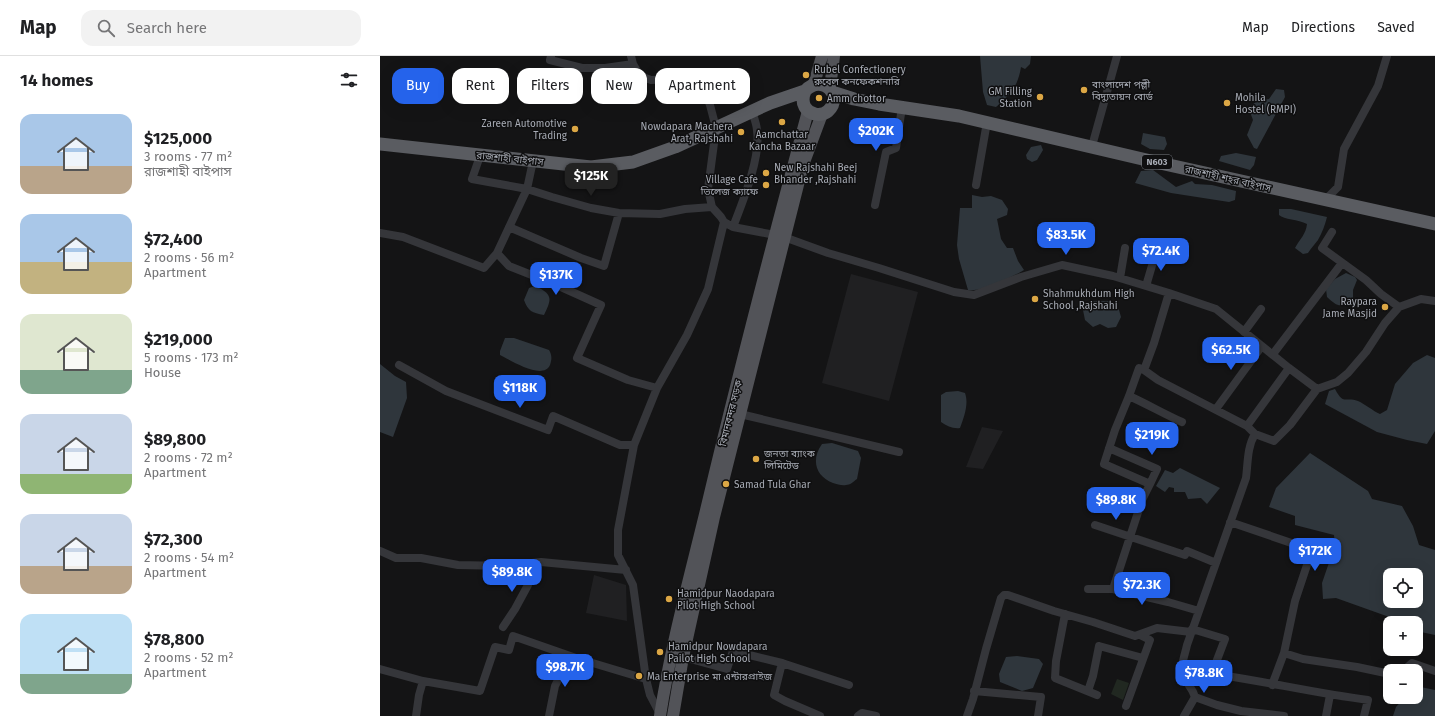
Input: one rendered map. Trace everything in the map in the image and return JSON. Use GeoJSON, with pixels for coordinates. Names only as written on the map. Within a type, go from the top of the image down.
{"type":"FeatureCollection","features":[{"type":"Feature","properties":{"kind":"highway","name":"N603"},"geometry":{"type":"LineString","coordinates":[[751,113],[782,98],[822,84],[831,90],[854,99],[879,104]]}},
{"type":"Feature","properties":{"kind":"highway"},"geometry":{"type":"LineString","coordinates":[[806,108],[803,96],[810,88]]}},
{"type":"Feature","properties":{"kind":"highway"},"geometry":{"type":"LineString","coordinates":[[825,113],[832,107],[834,101],[834,96],[831,90]]}},
{"type":"Feature","properties":{"kind":"highway","name":"N603"},"geometry":{"type":"LineString","coordinates":[[751,113],[782,106],[806,108],[815,114],[825,113],[845,106],[879,104]]}},
{"type":"Feature","properties":{"kind":"highway","name":"রাজশাহী শহর বাইপাস"},"geometry":{"type":"LineString","coordinates":[[879,104],[959,116],[987,122],[1324,200],[1435,224]]}},
{"type":"Feature","properties":{"kind":"highway","name":"রাজশাহী বাইপাস"},"geometry":{"type":"LineString","coordinates":[[380,144],[480,156],[591,166],[633,162],[675,147],[751,113]]}},
{"type":"Feature","properties":{"kind":"main road"},"geometry":{"type":"LineString","coordinates":[[810,88],[822,56]]}},
{"type":"Feature","properties":{"kind":"main road"},"geometry":{"type":"LineString","coordinates":[[831,90],[834,56]]}},
{"type":"Feature","properties":{"kind":"main road","name":"বিমানবন্দর সড়ক"},"geometry":{"type":"LineString","coordinates":[[673,716],[683,657],[714,517],[740,414],[780,236],[806,108]]}},
{"type":"Feature","properties":{"kind":"main road","name":"বিমানবন্দর সড়ক"},"geometry":{"type":"LineString","coordinates":[[660,715],[678,622],[780,236],[803,165],[825,113]]}},
{"type":"Feature","properties":{"kind":"street"},"geometry":{"type":"LineString","coordinates":[[551,56],[550,60],[582,68],[605,68],[632,60],[640,76],[651,80],[673,79],[691,82],[705,92],[716,128],[708,189],[712,207],[724,222],[733,227],[780,236],[828,253],[954,292],[974,295],[1021,277],[1062,265],[1120,278],[1169,293],[1216,310],[1317,389]]}},
{"type":"Feature","properties":{"kind":"street"},"geometry":{"type":"LineString","coordinates":[[1092,146],[1117,56]]}},
{"type":"Feature","properties":{"kind":"street"},"geometry":{"type":"LineString","coordinates":[[1324,200],[1338,187],[1344,149],[1378,86],[1387,56]]}},
{"type":"Feature","properties":{"kind":"street"},"geometry":{"type":"LineString","coordinates":[[875,205],[886,152],[896,148],[902,107]]}},
{"type":"Feature","properties":{"kind":"street"},"geometry":{"type":"LineString","coordinates":[[733,227],[747,190],[757,149],[757,131],[751,113]]}},
{"type":"Feature","properties":{"kind":"street"},"geometry":{"type":"LineString","coordinates":[[976,185],[987,122]]}},
{"type":"Feature","properties":{"kind":"street"},"geometry":{"type":"LineString","coordinates":[[480,156],[472,179],[527,189],[585,206],[619,213],[660,214],[686,209],[712,207]]}},
{"type":"Feature","properties":{"kind":"street"},"geometry":{"type":"LineString","coordinates":[[380,233],[403,237],[484,268],[497,253],[527,189],[533,161]]}},
{"type":"Feature","properties":{"kind":"street"},"geometry":{"type":"LineString","coordinates":[[509,227],[580,258],[604,266],[619,213]]}},
{"type":"Feature","properties":{"kind":"street"},"geometry":{"type":"LineString","coordinates":[[660,715],[650,695],[646,679],[633,584],[618,555],[618,530],[634,445],[657,388],[687,335],[708,289],[724,222]]}},
{"type":"Feature","properties":{"kind":"street"},"geometry":{"type":"LineString","coordinates":[[1332,232],[1322,248],[1366,280],[1381,294],[1399,307]]}},
{"type":"Feature","properties":{"kind":"street"},"geometry":{"type":"LineString","coordinates":[[1120,278],[1125,248]]}},
{"type":"Feature","properties":{"kind":"street"},"geometry":{"type":"LineString","coordinates":[[1146,286],[1156,252]]}},
{"type":"Feature","properties":{"kind":"street"},"geometry":{"type":"LineString","coordinates":[[497,253],[509,266],[601,304],[577,358],[628,380],[657,388]]}},
{"type":"Feature","properties":{"kind":"street"},"geometry":{"type":"LineString","coordinates":[[1273,354],[1342,263]]}},
{"type":"Feature","properties":{"kind":"street"},"geometry":{"type":"LineString","coordinates":[[1144,370],[1169,293]]}},
{"type":"Feature","properties":{"kind":"street"},"geometry":{"type":"LineString","coordinates":[[1150,484],[1104,464],[1115,430],[1140,368],[1158,380],[1247,426],[1255,434],[1274,441],[1290,425],[1317,389],[1336,382],[1348,373],[1366,352],[1385,323],[1399,307],[1420,299],[1435,301]]}},
{"type":"Feature","properties":{"kind":"street"},"geometry":{"type":"LineString","coordinates":[[1244,332],[1261,308]]}},
{"type":"Feature","properties":{"kind":"street"},"geometry":{"type":"LineString","coordinates":[[1216,409],[1262,346]]}},
{"type":"Feature","properties":{"kind":"street"},"geometry":{"type":"LineString","coordinates":[[399,365],[446,392],[548,430],[553,416],[620,445],[634,445]]}},
{"type":"Feature","properties":{"kind":"street"},"geometry":{"type":"LineString","coordinates":[[1247,426],[1289,368]]}},
{"type":"Feature","properties":{"kind":"street"},"geometry":{"type":"LineString","coordinates":[[1129,396],[1182,422]]}},
{"type":"Feature","properties":{"kind":"street"},"geometry":{"type":"LineString","coordinates":[[740,414],[899,452]]}},
{"type":"Feature","properties":{"kind":"street"},"geometry":{"type":"LineString","coordinates":[[1184,716],[1195,697],[1193,689],[1184,677],[1182,670],[1187,645],[1246,478],[1249,449],[1255,434]]}},
{"type":"Feature","properties":{"kind":"street"},"geometry":{"type":"LineString","coordinates":[[1109,448],[1157,469],[1142,500],[1113,589]]}},
{"type":"Feature","properties":{"kind":"street"},"geometry":{"type":"LineString","coordinates":[[1230,522],[1312,550],[1295,601],[1284,653],[1272,685]]}},
{"type":"Feature","properties":{"kind":"street"},"geometry":{"type":"LineString","coordinates":[[1095,525],[1185,555],[1187,552],[1216,563]]}},
{"type":"Feature","properties":{"kind":"street"},"geometry":{"type":"LineString","coordinates":[[380,551],[396,558],[422,558],[458,565],[508,566],[541,562],[626,570]]}},
{"type":"Feature","properties":{"kind":"street"},"geometry":{"type":"LineString","coordinates":[[503,627],[528,585],[532,563]]}},
{"type":"Feature","properties":{"kind":"street"},"geometry":{"type":"LineString","coordinates":[[1088,588],[1113,589],[1199,611]]}},
{"type":"Feature","properties":{"kind":"street"},"geometry":{"type":"LineString","coordinates":[[967,716],[1002,596],[1008,595],[1135,636],[1157,628],[1192,630],[1224,640],[1212,673]]}},
{"type":"Feature","properties":{"kind":"street"},"geometry":{"type":"LineString","coordinates":[[1065,614],[1056,661],[1055,678],[1097,695]]}},
{"type":"Feature","properties":{"kind":"street"},"geometry":{"type":"LineString","coordinates":[[1126,706],[1150,640],[1140,635]]}},
{"type":"Feature","properties":{"kind":"street"},"geometry":{"type":"LineString","coordinates":[[380,669],[423,681],[480,691],[495,647],[509,650],[512,636],[570,656],[646,679]]}},
{"type":"Feature","properties":{"kind":"street"},"geometry":{"type":"LineString","coordinates":[[1088,691],[1093,676],[1099,646],[1143,658]]}},
{"type":"Feature","properties":{"kind":"street"},"geometry":{"type":"LineString","coordinates":[[683,657],[727,669],[733,651],[782,663],[850,685]]}},
{"type":"Feature","properties":{"kind":"street"},"geometry":{"type":"LineString","coordinates":[[1284,653],[1302,659],[1357,667],[1383,674]]}},
{"type":"Feature","properties":{"kind":"street"},"geometry":{"type":"LineString","coordinates":[[549,716],[555,686],[570,656]]}},
{"type":"Feature","properties":{"kind":"street"},"geometry":{"type":"LineString","coordinates":[[782,663],[774,695],[820,716]]}},
{"type":"Feature","properties":{"kind":"street"},"geometry":{"type":"LineString","coordinates":[[1423,667],[1435,671]]}},
{"type":"Feature","properties":{"kind":"street"},"geometry":{"type":"LineString","coordinates":[[1182,670],[1212,673],[1272,685],[1368,700],[1364,716]]}},
{"type":"Feature","properties":{"kind":"street"},"geometry":{"type":"LineString","coordinates":[[416,716],[423,681]]}},
{"type":"Feature","properties":{"kind":"street"},"geometry":{"type":"LineString","coordinates":[[974,691],[1040,697],[1038,716]]}},
{"type":"Feature","properties":{"kind":"street"},"geometry":{"type":"LineString","coordinates":[[1326,716],[1330,695]]}},
{"type":"Feature","properties":{"kind":"street"},"geometry":{"type":"LineString","coordinates":[[1195,697],[1217,705],[1241,711],[1284,716]]}},
{"type":"Feature","properties":{"kind":"street"},"geometry":{"type":"LineString","coordinates":[[858,716],[862,713],[876,716]]}},
{"type":"Feature","properties":{"kind":"shaded area"},"geometry":{"type":"Polygon","coordinates":[[[980,56],[1031,56],[1030,64],[1025,69],[1021,67],[1016,85],[1006,98],[996,107],[987,105],[983,92],[980,56]]]}},
{"type":"Feature","properties":{"kind":"shaded area"},"geometry":{"type":"Polygon","coordinates":[[[1276,89],[1284,90],[1285,97],[1257,149],[1254,148],[1247,135],[1253,120],[1250,112],[1251,106],[1257,101],[1269,99],[1276,89]]]}},
{"type":"Feature","properties":{"kind":"shaded area"},"geometry":{"type":"Polygon","coordinates":[[[1143,133],[1165,137],[1167,144],[1164,150],[1150,149],[1141,144],[1143,133]]]}},
{"type":"Feature","properties":{"kind":"shaded area"},"geometry":{"type":"Polygon","coordinates":[[[1041,145],[1043,150],[1037,160],[1032,162],[1027,159],[1026,155],[1031,147],[1041,145]]]}},
{"type":"Feature","properties":{"kind":"shaded area"},"geometry":{"type":"Polygon","coordinates":[[[1236,153],[1256,157],[1254,165],[1250,170],[1219,161],[1221,156],[1236,153]]]}},
{"type":"Feature","properties":{"kind":"shaded area"},"geometry":{"type":"Polygon","coordinates":[[[1153,170],[1176,187],[1192,181],[1195,184],[1212,185],[1236,191],[1235,200],[1229,202],[1171,193],[1135,183],[1141,171],[1153,170]]]}},
{"type":"Feature","properties":{"kind":"shaded area"},"geometry":{"type":"Polygon","coordinates":[[[972,195],[982,197],[991,196],[1002,200],[1008,209],[1007,215],[997,219],[1001,239],[1007,248],[1013,248],[1018,261],[1024,270],[989,287],[968,290],[959,259],[957,245],[960,208],[972,208],[972,195]]]}},
{"type":"Feature","properties":{"kind":"shaded area"},"geometry":{"type":"Polygon","coordinates":[[[1279,209],[1291,209],[1327,217],[1318,240],[1308,253],[1303,254],[1295,248],[1304,234],[1307,224],[1281,217],[1279,215],[1279,209]]]}},
{"type":"Feature","properties":{"kind":"shaded area"},"geometry":{"type":"Polygon","coordinates":[[[1346,273],[1355,277],[1357,280],[1353,290],[1353,300],[1339,305],[1327,297],[1326,289],[1335,279],[1346,273]]]}},
{"type":"Feature","properties":{"kind":"shaded area"},"geometry":{"type":"Polygon","coordinates":[[[851,274],[918,292],[889,401],[822,383],[851,274]]]}},
{"type":"Feature","properties":{"kind":"shaded area"},"geometry":{"type":"Polygon","coordinates":[[[535,286],[548,294],[549,301],[544,315],[531,311],[527,307],[524,300],[529,288],[535,286]]]}},
{"type":"Feature","properties":{"kind":"shaded area"},"geometry":{"type":"Polygon","coordinates":[[[1091,301],[1110,301],[1119,310],[1121,317],[1116,327],[1108,328],[1100,324],[1093,327],[1085,320],[1083,310],[1091,301]]]}},
{"type":"Feature","properties":{"kind":"shaded area"},"geometry":{"type":"Polygon","coordinates":[[[505,338],[514,338],[549,350],[551,354],[550,365],[541,371],[534,370],[518,365],[500,355],[505,338]]]}},
{"type":"Feature","properties":{"kind":"shaded area"},"geometry":{"type":"Polygon","coordinates":[[[1427,355],[1435,358],[1435,431],[1427,444],[1377,432],[1325,404],[1329,391],[1335,389],[1343,399],[1358,401],[1380,414],[1387,410],[1395,384],[1413,363],[1427,355]]]}},
{"type":"Feature","properties":{"kind":"shaded area"},"geometry":{"type":"Polygon","coordinates":[[[380,364],[395,376],[406,382],[407,398],[393,437],[380,432],[380,364]]]}},
{"type":"Feature","properties":{"kind":"shaded area"},"geometry":{"type":"Polygon","coordinates":[[[958,391],[965,393],[966,410],[960,428],[955,428],[941,422],[941,395],[946,392],[958,391]]]}},
{"type":"Feature","properties":{"kind":"shaded area"},"geometry":{"type":"Polygon","coordinates":[[[982,427],[1003,431],[983,469],[966,467],[982,427]]]}},
{"type":"Feature","properties":{"kind":"shaded area"},"geometry":{"type":"Polygon","coordinates":[[[832,443],[858,451],[861,458],[857,479],[852,483],[840,485],[833,483],[827,480],[819,472],[816,461],[819,450],[822,444],[832,443]]]}},
{"type":"Feature","properties":{"kind":"shaded area"},"geometry":{"type":"Polygon","coordinates":[[[1310,453],[1368,491],[1372,499],[1402,506],[1413,526],[1419,545],[1435,550],[1435,635],[1423,632],[1423,616],[1386,616],[1336,598],[1323,599],[1322,583],[1335,545],[1334,535],[1295,525],[1295,516],[1269,507],[1276,488],[1310,453]]]}},
{"type":"Feature","properties":{"kind":"shaded area"},"geometry":{"type":"Polygon","coordinates":[[[1180,468],[1220,488],[1207,504],[1201,498],[1188,499],[1185,492],[1174,492],[1174,488],[1169,487],[1165,492],[1156,486],[1165,470],[1173,473],[1180,468]]]}},
{"type":"Feature","properties":{"kind":"shaded area"},"geometry":{"type":"Polygon","coordinates":[[[594,575],[626,585],[627,621],[586,613],[594,575]]]}},
{"type":"Feature","properties":{"kind":"shaded area"},"geometry":{"type":"Polygon","coordinates":[[[1017,656],[1039,659],[1043,664],[1033,688],[1022,691],[1000,682],[999,674],[1006,657],[1017,656]]]}},
{"type":"Feature","properties":{"kind":"shaded area"},"geometry":{"type":"Polygon","coordinates":[[[1117,679],[1129,683],[1123,700],[1111,694],[1117,679]]]}},
{"type":"Feature","properties":{"kind":"shaded area"},"geometry":{"type":"Polygon","coordinates":[[[1423,687],[1435,690],[1435,716],[1393,716],[1399,704],[1423,704],[1423,687]]]}},
{"type":"Feature","properties":{"kind":"place","name":"Rubel Confectionery রুবেল কনফেকশনারি"},"geometry":{"type":"Point","coordinates":[806,75]}},
{"type":"Feature","properties":{"kind":"place","name":"বাংলাদেশ পল্লী বিদ্যুতায়ন বোর্ড"},"geometry":{"type":"Point","coordinates":[1084,90]}},
{"type":"Feature","properties":{"kind":"place","name":"GM Filling Station"},"geometry":{"type":"Point","coordinates":[1040,97]}},
{"type":"Feature","properties":{"kind":"place","name":"Amm chottor"},"geometry":{"type":"Point","coordinates":[819,98]}},
{"type":"Feature","properties":{"kind":"place","name":"Mohila Hostel (RMPI)"},"geometry":{"type":"Point","coordinates":[1227,103]}},
{"type":"Feature","properties":{"kind":"place","name":"Aamchattar Kancha Bazaar"},"geometry":{"type":"Point","coordinates":[782,122]}},
{"type":"Feature","properties":{"kind":"place","name":"Zareen Automotive Trading"},"geometry":{"type":"Point","coordinates":[575,129]}},
{"type":"Feature","properties":{"kind":"place","name":"Nowdapara Machera Arat, Rajshahi"},"geometry":{"type":"Point","coordinates":[741,132]}},
{"type":"Feature","properties":{"kind":"place","name":"New Rajshahi Beej Bhander ,Rajshahi"},"geometry":{"type":"Point","coordinates":[766,173]}},
{"type":"Feature","properties":{"kind":"place","name":"Village Cafe ভিলেজ ক্যাফে"},"geometry":{"type":"Point","coordinates":[766,185]}},
{"type":"Feature","properties":{"kind":"place","name":"Shahmukhdum High School ,Rajshahi"},"geometry":{"type":"Point","coordinates":[1035,299]}},
{"type":"Feature","properties":{"kind":"place","name":"Raypara Jame Masjid"},"geometry":{"type":"Point","coordinates":[1385,307]}},
{"type":"Feature","properties":{"kind":"place","name":"জনতা ব্যাংক লিমিটেড"},"geometry":{"type":"Point","coordinates":[756,459]}},
{"type":"Feature","properties":{"kind":"place","name":"Samad Tula Ghar"},"geometry":{"type":"Point","coordinates":[726,484]}},
{"type":"Feature","properties":{"kind":"place","name":"Hamidpur Naodapara Pilot High School"},"geometry":{"type":"Point","coordinates":[669,599]}},
{"type":"Feature","properties":{"kind":"place","name":"Hamidpur Nowdapara Pailot High School"},"geometry":{"type":"Point","coordinates":[660,652]}},
{"type":"Feature","properties":{"kind":"place","name":"Ma Enterprise মা এন্টারপ্রাইজ"},"geometry":{"type":"Point","coordinates":[639,676]}}]}
